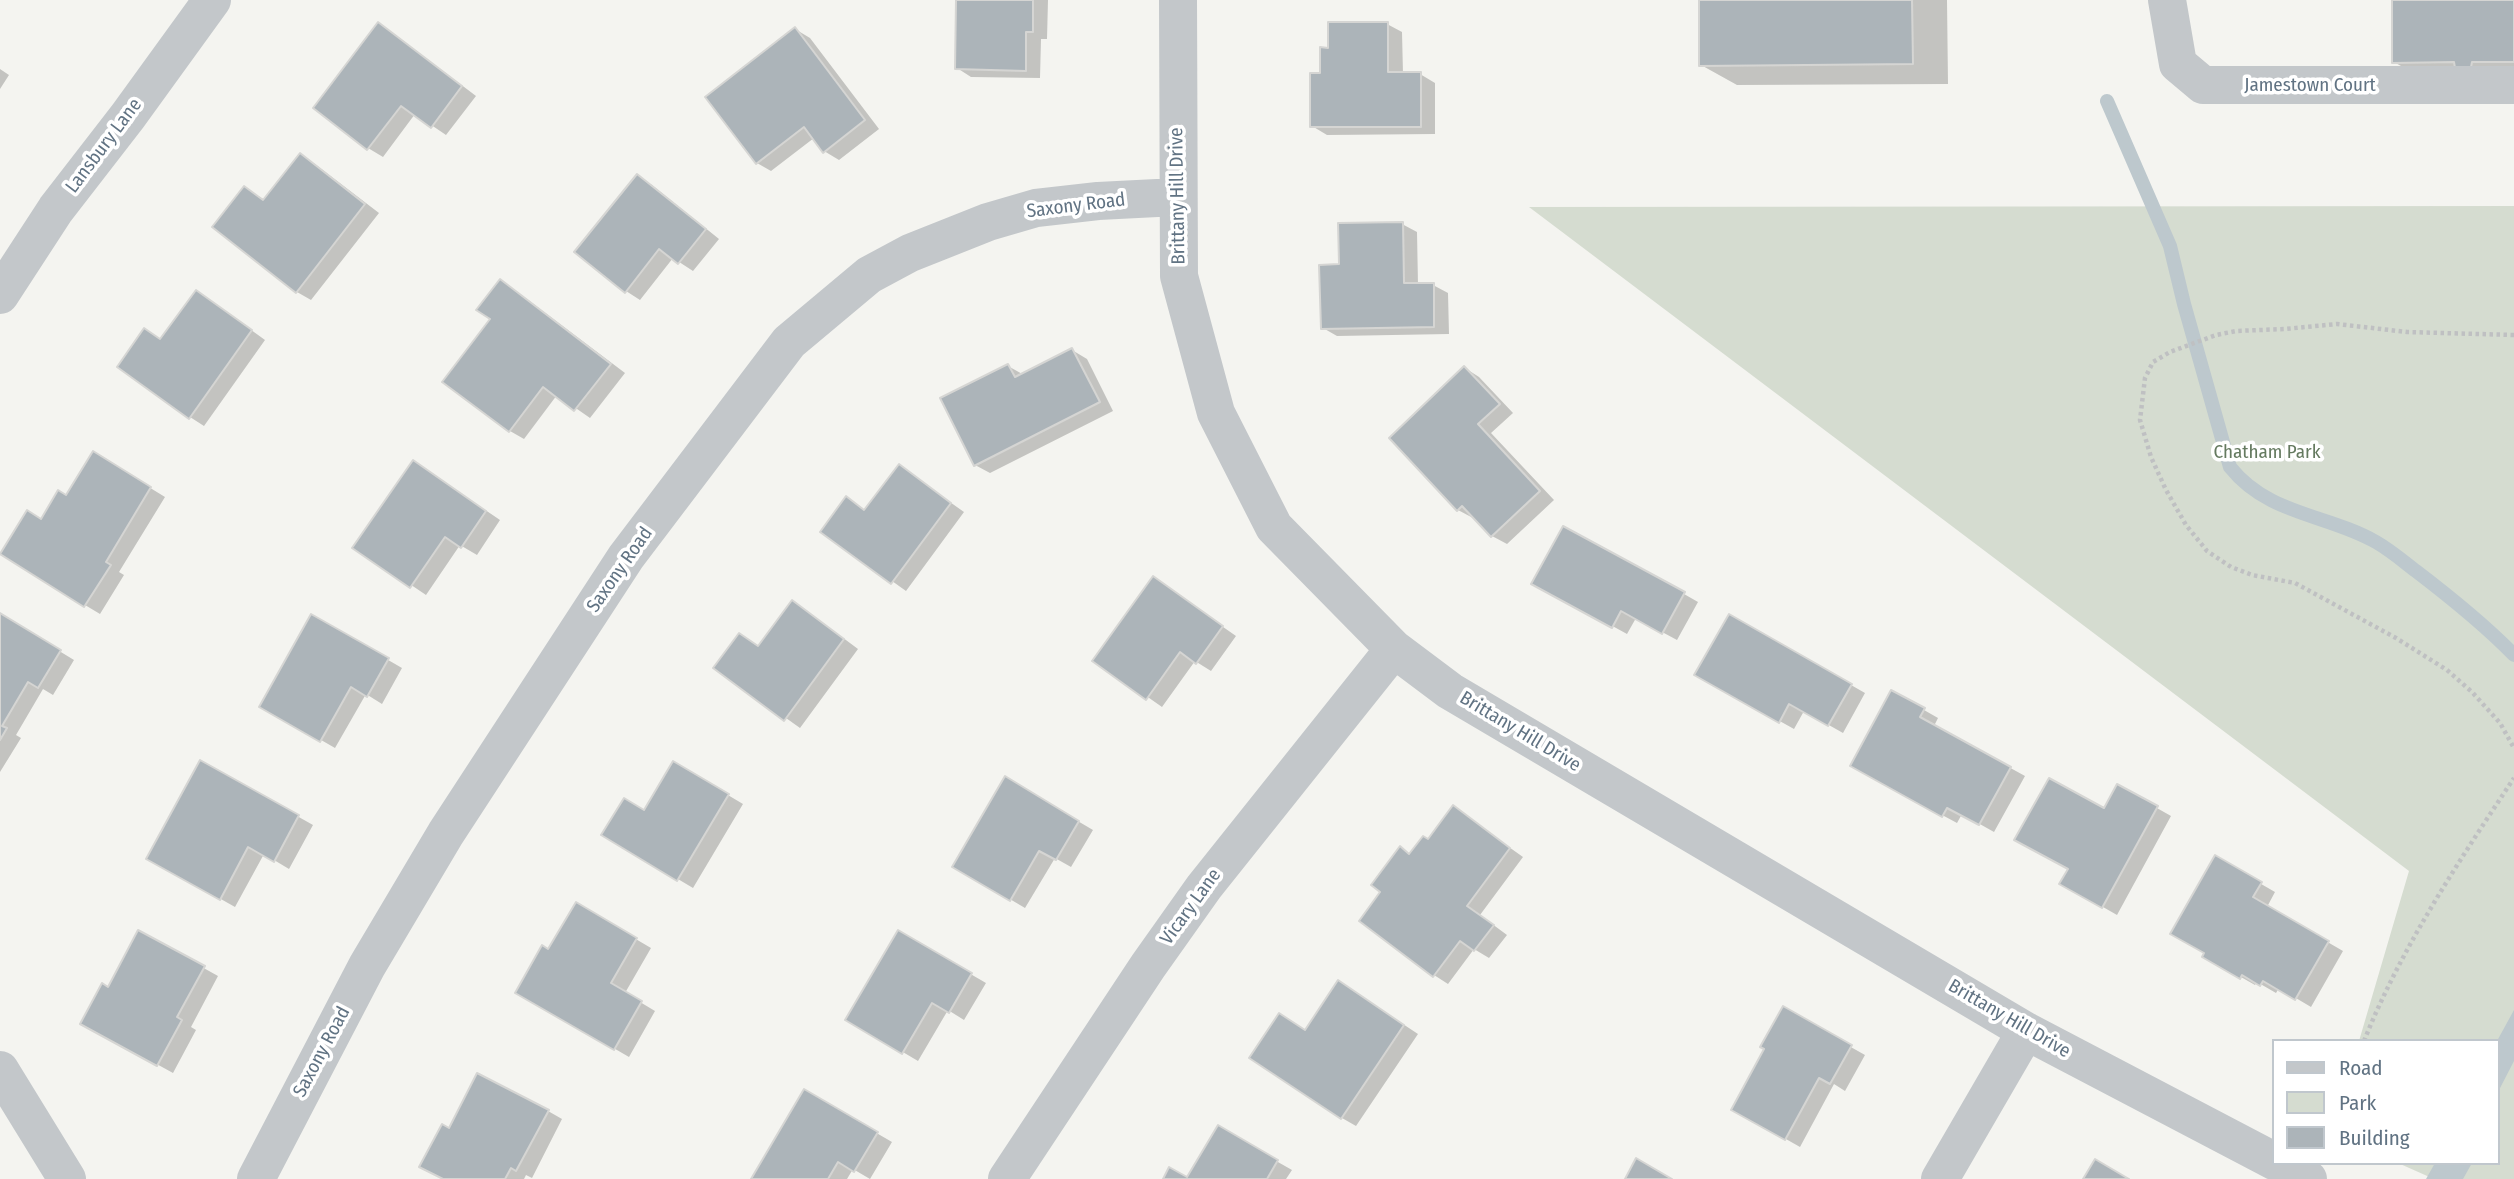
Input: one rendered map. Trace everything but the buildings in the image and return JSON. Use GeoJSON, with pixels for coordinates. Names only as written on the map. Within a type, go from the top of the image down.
{"type":"FeatureCollection","features":[{"type":"Feature","properties":{"kind":"street","name":"Lansbury Lane"},"geometry":{"type":"LineString","coordinates":[[0,295],[57,209],[212,0]]}},
{"type":"Feature","properties":{"kind":"street","name":"Brittany Hill Drive"},"geometry":{"type":"LineString","coordinates":[[1178,0],[1179,276],[1216,413],[1275,527],[1394,649],[1450,691],[2026,1031],[2272,1160]]}},
{"type":"Feature","properties":{"kind":"street","name":"Jamestown Court"},"geometry":{"type":"LineString","coordinates":[[2167,0],[2178,64],[2203,85],[2514,85]]}},
{"type":"Feature","properties":{"kind":"street","name":"Saxony Road"},"geometry":{"type":"LineString","coordinates":[[256,1179],[367,966],[446,833],[626,557],[789,342],[869,275],[910,253],[988,222],[1035,208],[1098,201],[1177,197]]}},
{"type":"Feature","properties":{"kind":"street","name":"Vicary Lane"},"geometry":{"type":"LineString","coordinates":[[1007,1179],[1148,966],[1204,887],[1394,649]]}},
{"type":"Feature","properties":{"kind":"street"},"geometry":{"type":"LineString","coordinates":[[1940,1179],[2026,1031]]}},
{"type":"Feature","properties":{"kind":"street"},"geometry":{"type":"LineString","coordinates":[[0,1070],[67,1179]]}},
{"type":"Feature","properties":{"kind":"street","name":"Brittany Hill Drive"},"geometry":{"type":"LineString","coordinates":[[2282,1165],[2308,1179]]}},
{"type":"Feature","properties":{"kind":"path"},"geometry":{"type":"LineString","coordinates":[[2514,335],[2407,332],[2337,324],[2285,330],[2235,331],[2216,335],[2170,352],[2153,362],[2145,378],[2140,420],[2151,457],[2166,490],[2186,525],[2207,551],[2231,567],[2252,575],[2295,583],[2396,638],[2447,670],[2472,692],[2500,723],[2514,748]]}},
{"type":"Feature","properties":{"kind":"path"},"geometry":{"type":"LineString","coordinates":[[2365,1039],[2379,1002],[2433,906],[2514,778]]}},
{"type":"Feature","properties":{"kind":"green space","name":"Chatham Park"},"geometry":{"type":"Polygon","coordinates":[[[2514,206],[2514,1179],[2434,1179],[2402,1165],[2500,1165],[2500,1039],[2360,1039],[2409,871],[1529,207],[2514,206]]]}},
{"type":"Feature","properties":{"kind":"shaded area"},"geometry":{"type":"Polygon","coordinates":[[[2514,1010],[2514,1061],[2500,1088],[2500,1039],[2514,1010]]]}},
{"type":"Feature","properties":{"kind":"shaded area"},"geometry":{"type":"Polygon","coordinates":[[[2434,1165],[2471,1165],[2463,1179],[2426,1179],[2434,1165]]]}},
{"type":"Feature","properties":{"kind":"waterway"},"geometry":{"type":"LineString","coordinates":[[2107,101],[2170,246],[2230,467],[2245,483],[2262,495],[2357,533],[2386,548],[2466,611],[2514,655]]}}]}
